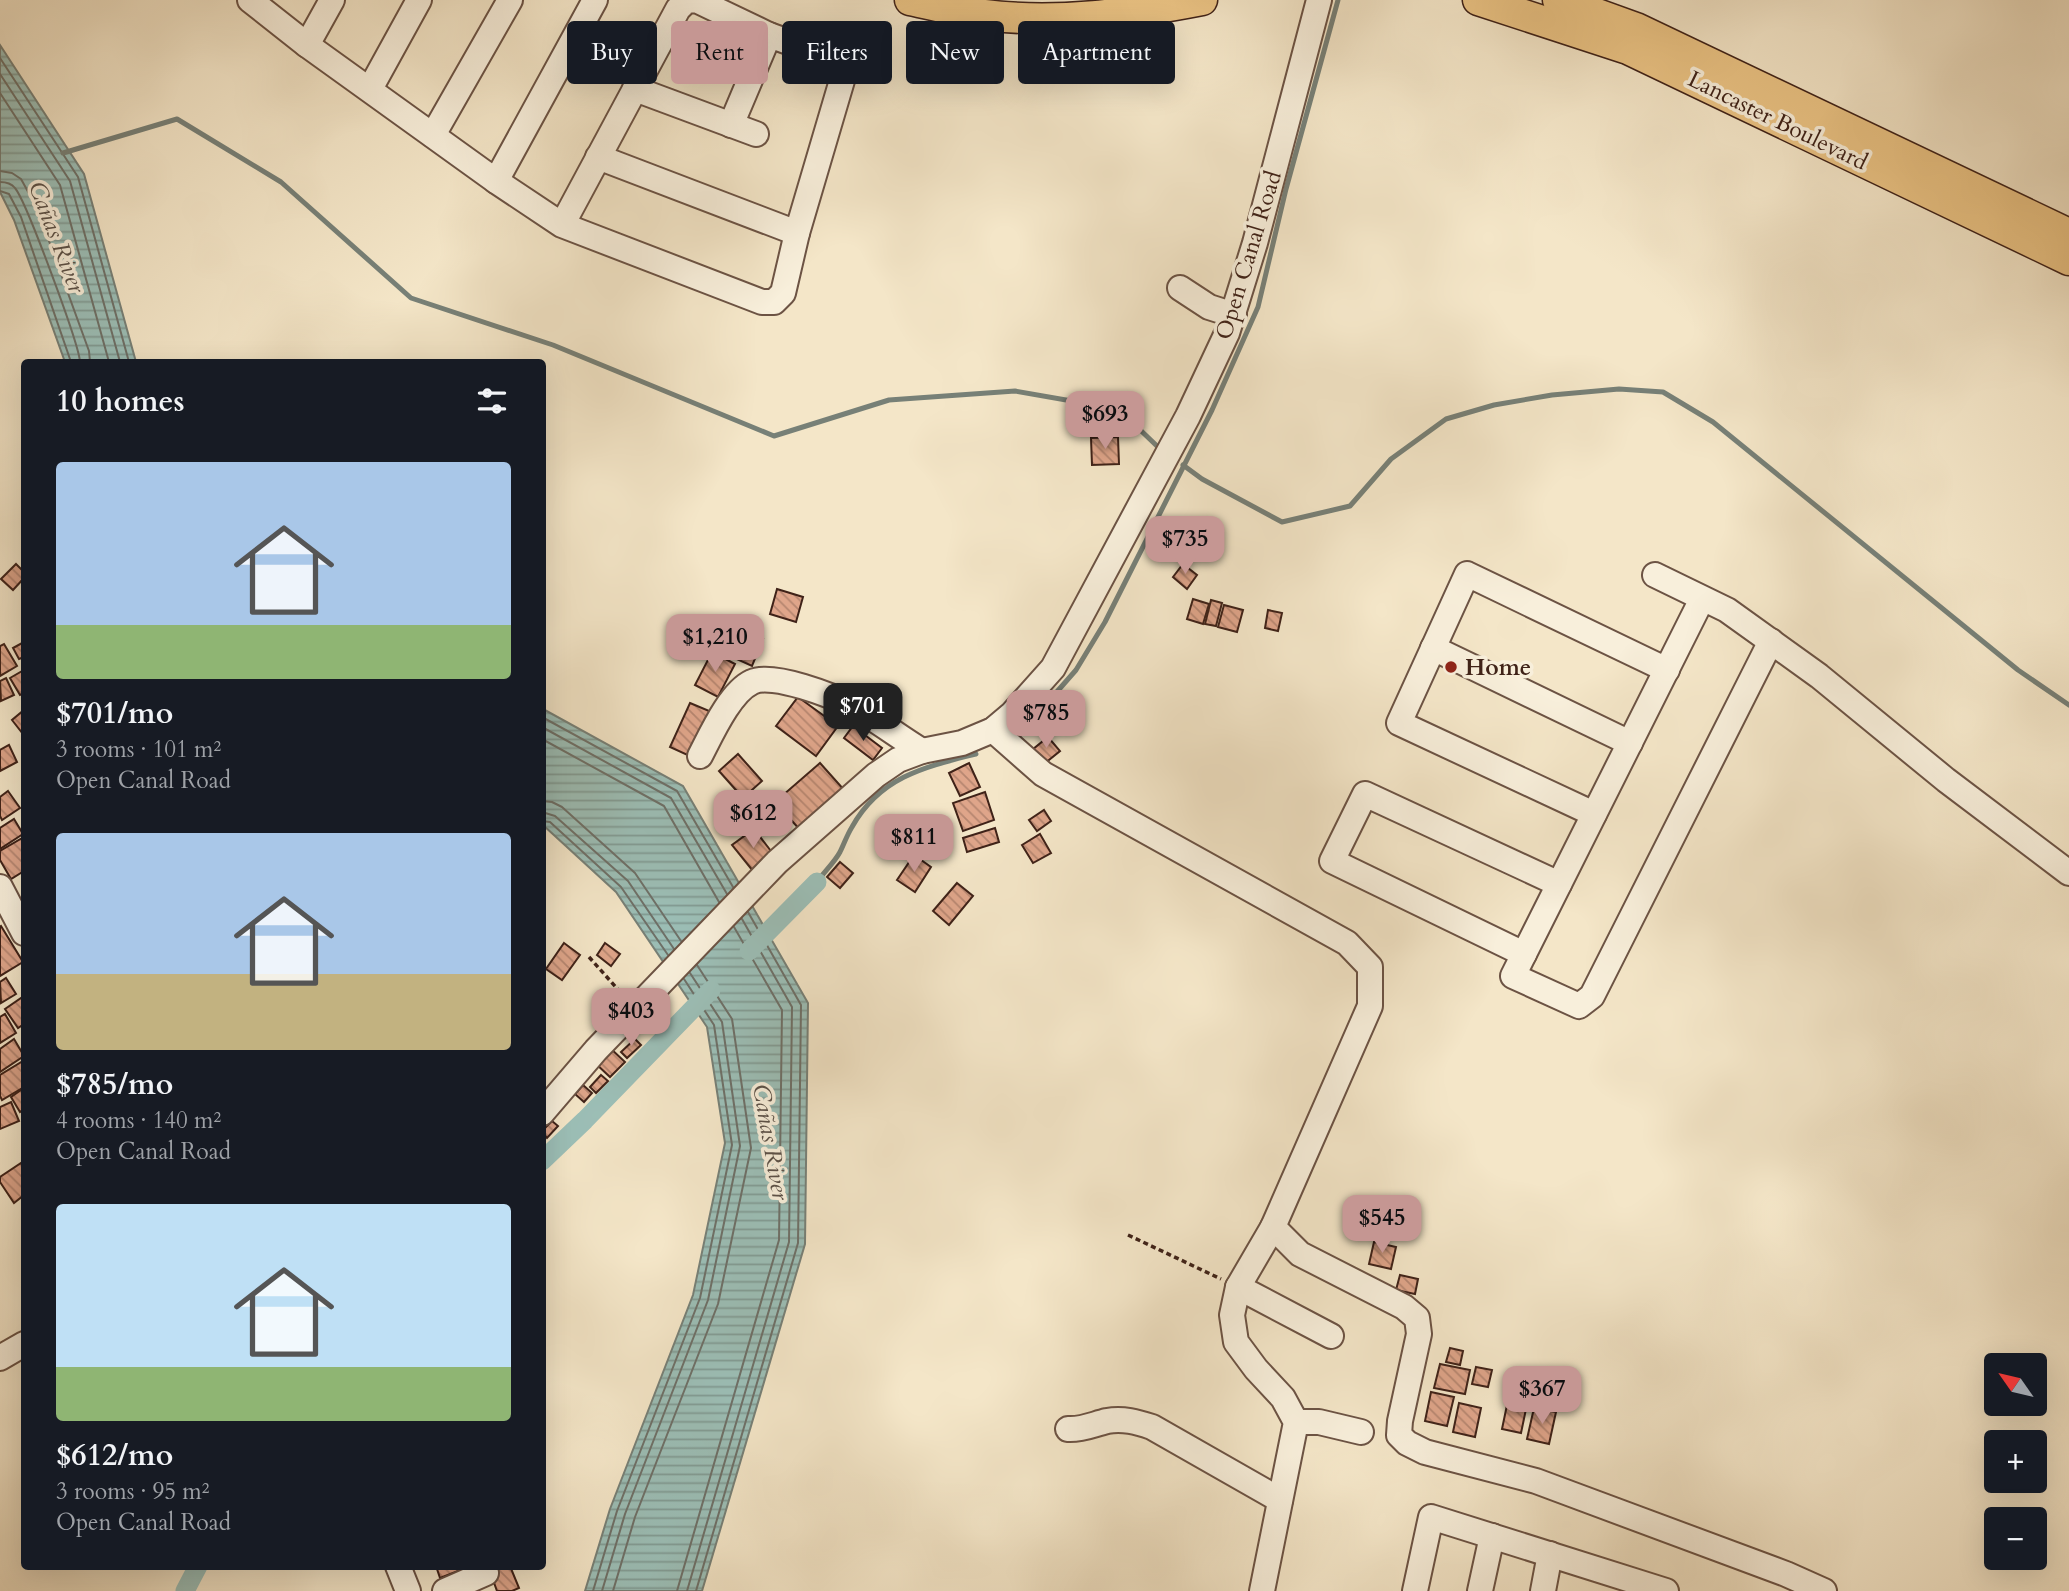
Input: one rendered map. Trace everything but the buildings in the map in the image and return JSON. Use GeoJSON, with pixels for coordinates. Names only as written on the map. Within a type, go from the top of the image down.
{"type":"FeatureCollection","features":[{"type":"Feature","properties":{"kind":"main road"},"geometry":{"type":"LineString","coordinates":[[910,0],[983,15],[1059,19],[1135,13],[1202,0]]}},
{"type":"Feature","properties":{"kind":"main road","name":"Lancaster Boulevard"},"geometry":{"type":"LineString","coordinates":[[1478,0],[1628,49],[2069,260]]}},
{"type":"Feature","properties":{"kind":"main road","name":"Lancaster Boulevard"},"geometry":{"type":"LineString","coordinates":[[1558,0],[1636,28],[2069,234]]}},
{"type":"Feature","properties":{"kind":"street"},"geometry":{"type":"LineString","coordinates":[[250,0],[307,45],[496,181],[562,225],[762,302],[774,302],[783,293],[797,233],[843,77],[841,65],[830,57],[769,34],[696,0],[686,1],[678,9],[562,225]]}},
{"type":"Feature","properties":{"kind":"street"},"geometry":{"type":"LineString","coordinates":[[307,45],[332,0]]}},
{"type":"Feature","properties":{"kind":"street"},"geometry":{"type":"LineString","coordinates":[[370,89],[419,0]]}},
{"type":"Feature","properties":{"kind":"street"},"geometry":{"type":"LineString","coordinates":[[433,135],[510,0]]}},
{"type":"Feature","properties":{"kind":"street"},"geometry":{"type":"LineString","coordinates":[[496,181],[595,0]]}},
{"type":"Feature","properties":{"kind":"street","name":"Open Canal Road"},"geometry":{"type":"LineString","coordinates":[[546,1108],[596,1049],[777,862],[876,775],[898,760],[922,751],[962,743],[993,730],[1012,715],[1054,668],[1188,416],[1234,314],[1319,0]]}},
{"type":"Feature","properties":{"kind":"street"},"geometry":{"type":"LineString","coordinates":[[731,125],[769,34]]}},
{"type":"Feature","properties":{"kind":"street"},"geometry":{"type":"LineString","coordinates":[[635,89],[756,134]]}},
{"type":"Feature","properties":{"kind":"street"},"geometry":{"type":"LineString","coordinates":[[598,157],[797,233]]}},
{"type":"Feature","properties":{"kind":"street"},"geometry":{"type":"LineString","coordinates":[[1180,288],[1209,307],[1234,314]]}},
{"type":"Feature","properties":{"kind":"street"},"geometry":{"type":"LineString","coordinates":[[1594,814],[1399,723],[1467,574],[1667,670]]}},
{"type":"Feature","properties":{"kind":"street"},"geometry":{"type":"LineString","coordinates":[[1655,576],[1727,610],[1819,676],[1946,780],[2069,873]]}},
{"type":"Feature","properties":{"kind":"street"},"geometry":{"type":"LineString","coordinates":[[1702,600],[1513,976],[1579,1006],[1592,996],[1771,642]]}},
{"type":"Feature","properties":{"kind":"street"},"geometry":{"type":"LineString","coordinates":[[1433,649],[1630,743]]}},
{"type":"Feature","properties":{"kind":"street"},"geometry":{"type":"LineString","coordinates":[[700,756],[721,713],[750,682],[766,678],[790,683],[853,707],[922,751]]}},
{"type":"Feature","properties":{"kind":"street"},"geometry":{"type":"LineString","coordinates":[[993,730],[1043,774],[1347,943],[1370,967],[1370,1006],[1273,1227],[1238,1287],[1233,1315],[1236,1342],[1255,1369],[1283,1398],[1296,1422],[1262,1591]]}},
{"type":"Feature","properties":{"kind":"street"},"geometry":{"type":"LineString","coordinates":[[1524,954],[1332,861],[1365,794],[1559,884]]}},
{"type":"Feature","properties":{"kind":"street"},"geometry":{"type":"LineString","coordinates":[[0,887],[21,927]]}},
{"type":"Feature","properties":{"kind":"street"},"geometry":{"type":"LineString","coordinates":[[1273,1227],[1300,1254],[1404,1307],[1417,1318],[1419,1334],[1399,1421],[1399,1435],[1407,1443],[1425,1452],[1536,1481],[1786,1574],[1824,1591]]}},
{"type":"Feature","properties":{"kind":"street"},"geometry":{"type":"LineString","coordinates":[[1238,1287],[1331,1336]]}},
{"type":"Feature","properties":{"kind":"street"},"geometry":{"type":"LineString","coordinates":[[0,1358],[21,1346]]}},
{"type":"Feature","properties":{"kind":"street"},"geometry":{"type":"LineString","coordinates":[[1068,1429],[1110,1420],[1131,1420],[1152,1427],[1280,1500]]}},
{"type":"Feature","properties":{"kind":"street"},"geometry":{"type":"LineString","coordinates":[[1296,1422],[1319,1422],[1361,1432]]}},
{"type":"Feature","properties":{"kind":"street"},"geometry":{"type":"LineString","coordinates":[[1415,1591],[1431,1517],[1550,1554],[1607,1582],[1666,1591]]}},
{"type":"Feature","properties":{"kind":"street"},"geometry":{"type":"LineString","coordinates":[[1480,1591],[1492,1536]]}},
{"type":"Feature","properties":{"kind":"street"},"geometry":{"type":"LineString","coordinates":[[1543,1591],[1550,1554]]}},
{"type":"Feature","properties":{"kind":"street"},"geometry":{"type":"LineString","coordinates":[[400,1570],[408,1591]]}},
{"type":"Feature","properties":{"kind":"street"},"geometry":{"type":"LineString","coordinates":[[445,1591],[486,1573]]}},
{"type":"Feature","properties":{"kind":"path"},"geometry":{"type":"LineString","coordinates":[[589,957],[635,1009]]}},
{"type":"Feature","properties":{"kind":"path"},"geometry":{"type":"LineString","coordinates":[[1128,1236],[1238,1287]]}},
{"type":"Feature","properties":{"kind":"water","name":"Cañas River"},"geometry":{"type":"Polygon","coordinates":[[[0,45],[84,174],[135,359],[64,359],[14,220],[0,192],[0,45]]]}},
{"type":"Feature","properties":{"kind":"water","name":"Cañas River"},"geometry":{"type":"Polygon","coordinates":[[[546,711],[683,786],[808,1003],[805,1244],[702,1591],[585,1591],[610,1509],[693,1295],[725,1143],[707,1027],[616,892],[546,828],[546,711]]]}},
{"type":"Feature","properties":{"kind":"waterway"},"geometry":{"type":"LineString","coordinates":[[1019,735],[1076,670],[1105,622],[1212,410],[1258,307],[1286,189],[1338,0]]}},
{"type":"Feature","properties":{"kind":"waterway"},"geometry":{"type":"LineString","coordinates":[[63,153],[177,119],[281,182],[411,298],[553,345],[774,436],[889,400],[1015,391],[1089,404],[1133,423],[1158,447]]}},
{"type":"Feature","properties":{"kind":"waterway"},"geometry":{"type":"LineString","coordinates":[[1183,465],[1202,479],[1282,522],[1350,506],[1391,459],[1446,419],[1494,405],[1552,395],[1619,389],[1663,392],[1713,422],[2018,670],[2069,705]]}},
{"type":"Feature","properties":{"kind":"waterway"},"geometry":{"type":"LineString","coordinates":[[817,882],[838,856],[863,810],[876,796],[890,785],[921,770],[976,754]]}},
{"type":"Feature","properties":{"kind":"waterway"},"geometry":{"type":"LineString","coordinates":[[749,951],[817,882]]}},
{"type":"Feature","properties":{"kind":"waterway"},"geometry":{"type":"LineString","coordinates":[[546,1157],[711,990]]}},
{"type":"Feature","properties":{"kind":"waterway"},"geometry":{"type":"LineString","coordinates":[[185,1591],[196,1570]]}},
{"type":"Feature","properties":{"kind":"place","name":"Home"},"geometry":{"type":"Point","coordinates":[1451,667]}}]}
